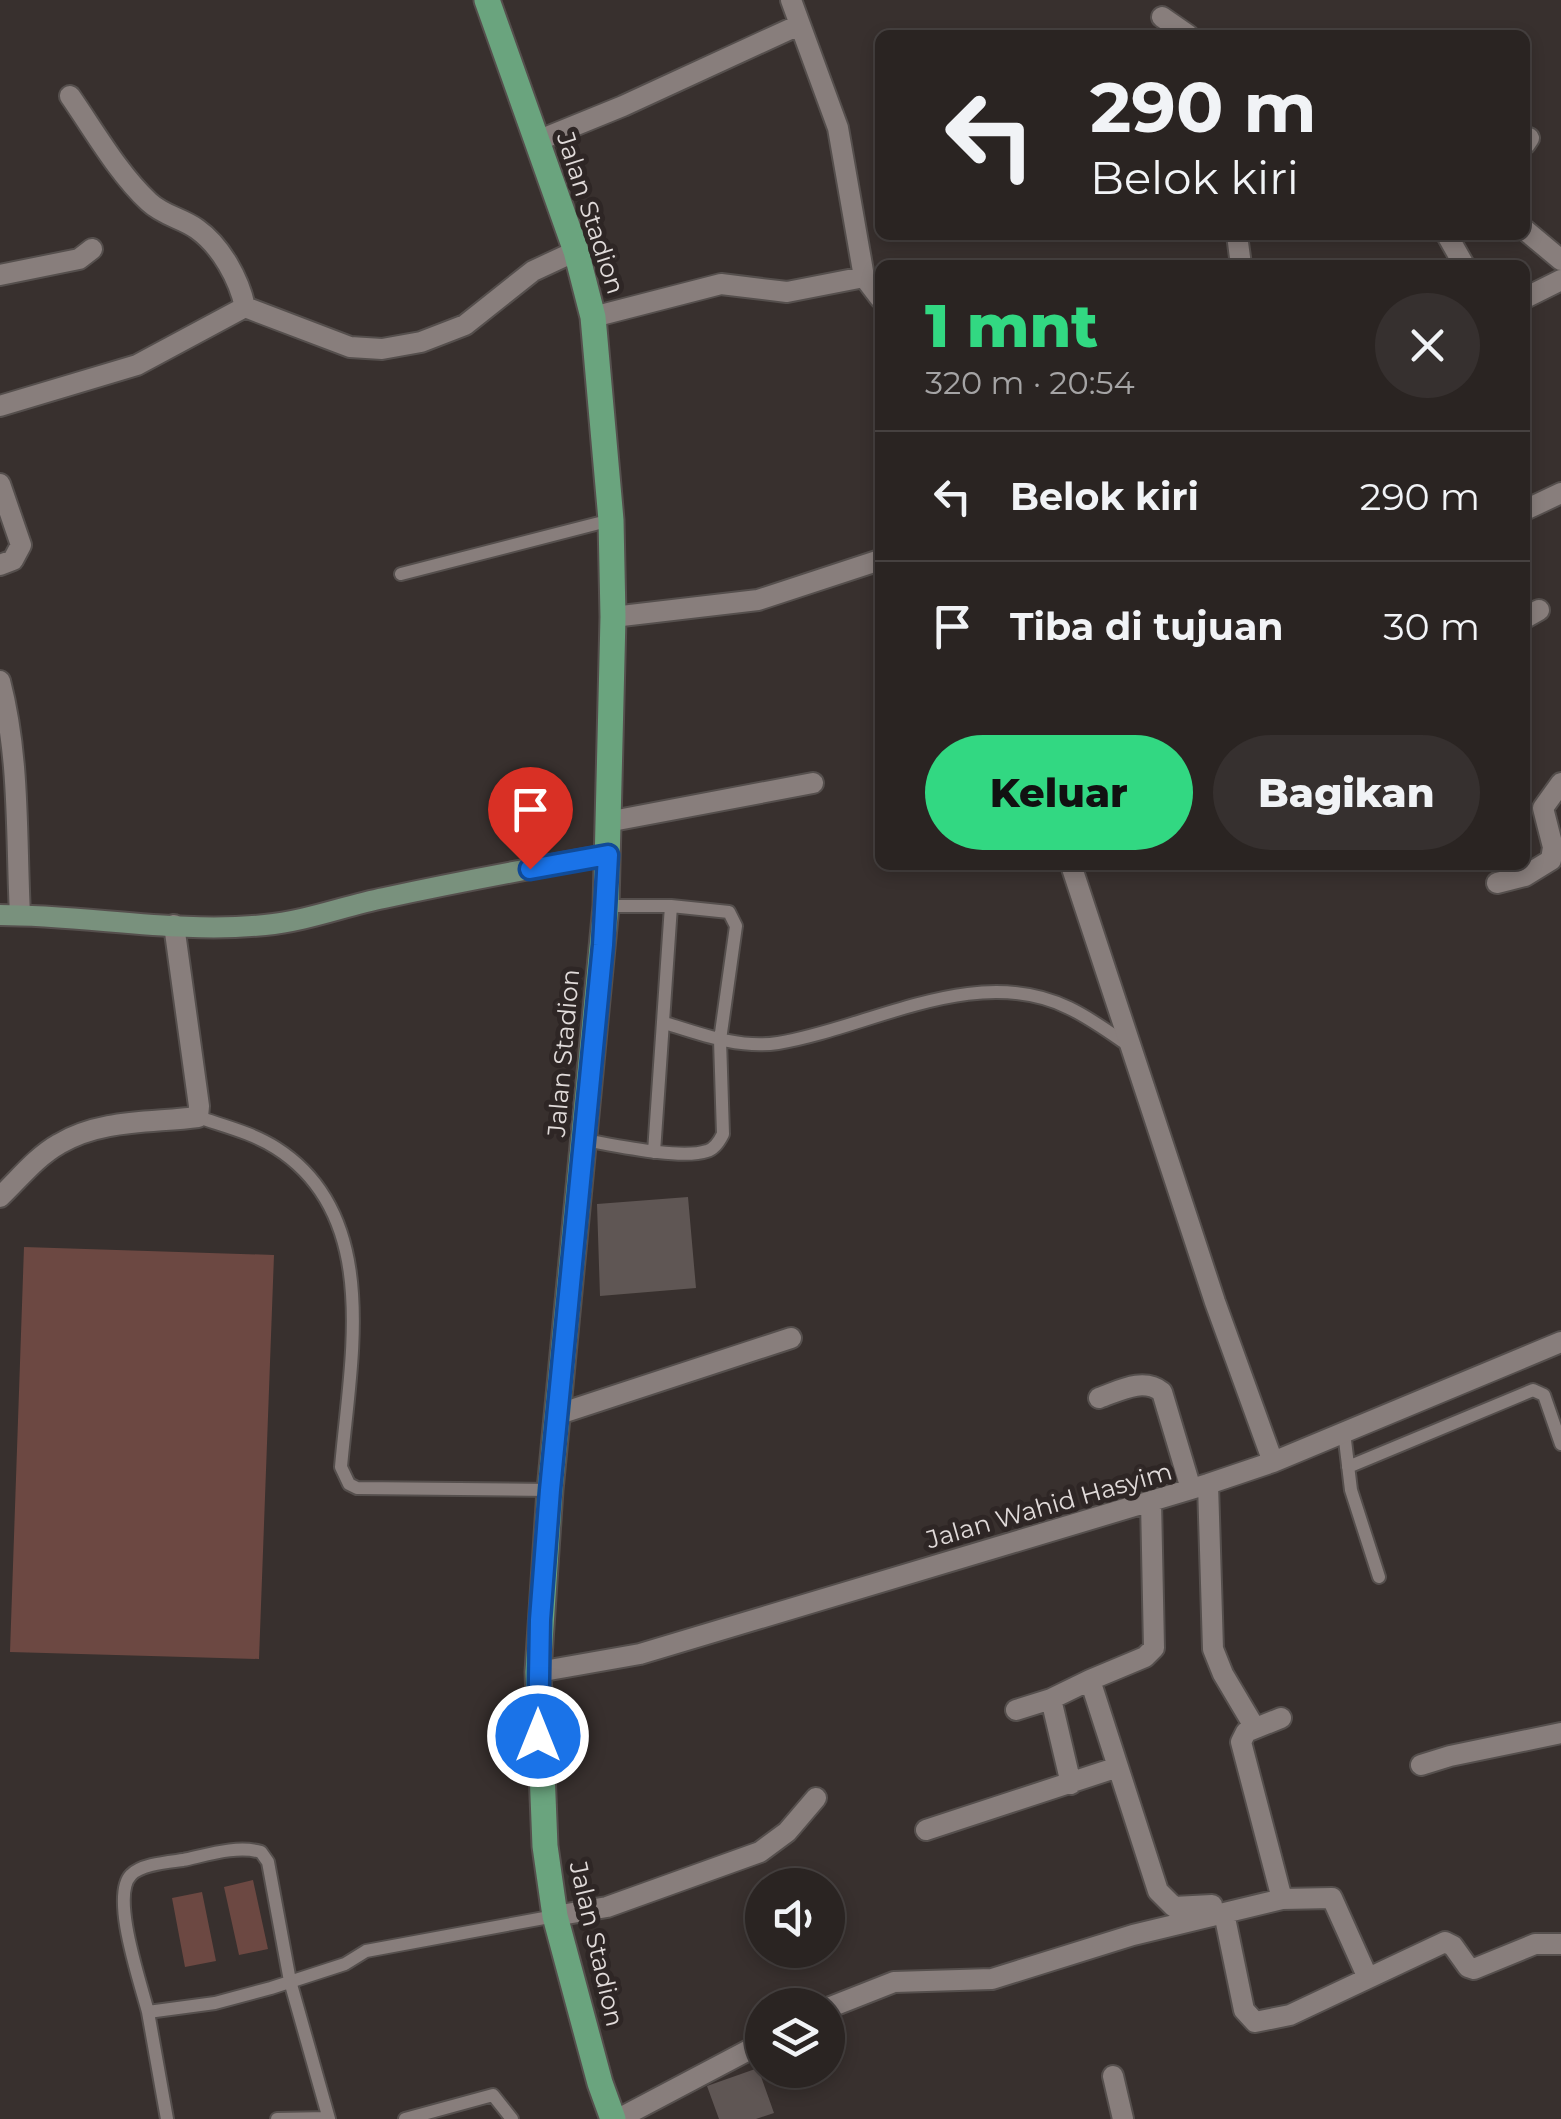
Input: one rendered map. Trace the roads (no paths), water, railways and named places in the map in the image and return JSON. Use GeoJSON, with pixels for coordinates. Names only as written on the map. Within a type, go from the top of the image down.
{"type":"FeatureCollection","features":[{"type":"Feature","properties":{"kind":"main road","name":"Jalan Stadion"},"geometry":{"type":"LineString","coordinates":[[488,0],[576,252],[593,317],[611,520],[614,617],[606,906],[550,1490],[538,1672],[545,1846],[555,1916],[611,2118]]}},
{"type":"Feature","properties":{"kind":"main road"},"geometry":{"type":"LineString","coordinates":[[10,915],[174,926],[265,925],[608,855]]}},
{"type":"Feature","properties":{"kind":"street"},"geometry":{"type":"LineString","coordinates":[[792,0],[838,128],[864,277],[875,291]]}},
{"type":"Feature","properties":{"kind":"street"},"geometry":{"type":"LineString","coordinates":[[1162,17],[1181,30]]}},
{"type":"Feature","properties":{"kind":"street"},"geometry":{"type":"LineString","coordinates":[[537,141],[799,25]]}},
{"type":"Feature","properties":{"kind":"street"},"geometry":{"type":"LineString","coordinates":[[70,96],[124,174],[149,202],[165,215],[194,227],[226,262],[246,308],[350,347],[402,346],[464,325],[532,271],[576,252]]}},
{"type":"Feature","properties":{"kind":"street"},"geometry":{"type":"LineString","coordinates":[[1530,234],[1561,260]]}},
{"type":"Feature","properties":{"kind":"street"},"geometry":{"type":"LineString","coordinates":[[0,275],[80,259],[92,249]]}},
{"type":"Feature","properties":{"kind":"street"},"geometry":{"type":"LineString","coordinates":[[593,317],[721,284],[787,292],[864,277]]}},
{"type":"Feature","properties":{"kind":"street"},"geometry":{"type":"LineString","coordinates":[[1530,296],[1561,280]]}},
{"type":"Feature","properties":{"kind":"street"},"geometry":{"type":"LineString","coordinates":[[0,406],[137,366],[246,308]]}},
{"type":"Feature","properties":{"kind":"street"},"geometry":{"type":"LineString","coordinates":[[0,484],[21,546],[13,560],[0,565]]}},
{"type":"Feature","properties":{"kind":"street"},"geometry":{"type":"LineString","coordinates":[[1530,508],[1561,493]]}},
{"type":"Feature","properties":{"kind":"street"},"geometry":{"type":"LineString","coordinates":[[614,617],[758,600],[875,562]]}},
{"type":"Feature","properties":{"kind":"street"},"geometry":{"type":"LineString","coordinates":[[0,681],[17,781],[10,915]]}},
{"type":"Feature","properties":{"kind":"street"},"geometry":{"type":"LineString","coordinates":[[1497,883],[1524,876],[1550,860],[1552,847],[1542,808],[1561,783]]}},
{"type":"Feature","properties":{"kind":"street"},"geometry":{"type":"LineString","coordinates":[[608,822],[813,784]]}},
{"type":"Feature","properties":{"kind":"street"},"geometry":{"type":"LineString","coordinates":[[1073,870],[1273,1462]]}},
{"type":"Feature","properties":{"kind":"street"},"geometry":{"type":"LineString","coordinates":[[0,1197],[32,1164],[59,1144],[94,1129],[198,1117],[174,926]]}},
{"type":"Feature","properties":{"kind":"street"},"geometry":{"type":"LineString","coordinates":[[559,1414],[791,1338]]}},
{"type":"Feature","properties":{"kind":"street","name":"Jalan Wahid Hasyim"},"geometry":{"type":"LineString","coordinates":[[538,1672],[640,1654],[1200,1486],[1273,1462],[1561,1342]]}},
{"type":"Feature","properties":{"kind":"street"},"geometry":{"type":"LineString","coordinates":[[1099,1398],[1139,1385],[1150,1384],[1162,1392],[1200,1486],[1213,1649],[1222,1674],[1254,1728]]}},
{"type":"Feature","properties":{"kind":"street"},"geometry":{"type":"LineString","coordinates":[[1016,1710],[1052,1699],[1145,1657],[1154,1648],[1151,1501]]}},
{"type":"Feature","properties":{"kind":"street"},"geometry":{"type":"LineString","coordinates":[[1090,1680],[1158,1891],[1165,1901],[1185,1908],[1272,1895],[1332,1898],[1367,1976]]}},
{"type":"Feature","properties":{"kind":"street"},"geometry":{"type":"LineString","coordinates":[[1052,1699],[1071,1784]]}},
{"type":"Feature","properties":{"kind":"street"},"geometry":{"type":"LineString","coordinates":[[1272,1895],[1241,1742],[1242,1735],[1281,1718]]}},
{"type":"Feature","properties":{"kind":"street"},"geometry":{"type":"LineString","coordinates":[[1422,1765],[1561,1733]]}},
{"type":"Feature","properties":{"kind":"street"},"geometry":{"type":"LineString","coordinates":[[926,1830],[1118,1766]]}},
{"type":"Feature","properties":{"kind":"street"},"geometry":{"type":"LineString","coordinates":[[555,1916],[607,1907],[760,1852],[788,1832],[816,1798]]}},
{"type":"Feature","properties":{"kind":"street"},"geometry":{"type":"LineString","coordinates":[[845,2001],[894,1982],[992,1980],[1118,1939],[1224,1913],[1272,1895]]}},
{"type":"Feature","properties":{"kind":"street"},"geometry":{"type":"LineString","coordinates":[[1224,1913],[1244,2010],[1256,2022],[1290,2014],[1445,1942],[1474,1969],[1535,1944],[1561,1944]]}},
{"type":"Feature","properties":{"kind":"street"},"geometry":{"type":"LineString","coordinates":[[611,2118],[745,2051]]}},
{"type":"Feature","properties":{"kind":"street"},"geometry":{"type":"LineString","coordinates":[[1113,2076],[1123,2119]]}},
{"type":"Feature","properties":{"kind":"lane"},"geometry":{"type":"LineString","coordinates":[[401,574],[611,520]]}},
{"type":"Feature","properties":{"kind":"lane"},"geometry":{"type":"LineString","coordinates":[[585,1140],[654,1152],[708,1151],[723,1134],[720,1040],[734,918],[729,912],[671,906],[606,906]]}},
{"type":"Feature","properties":{"kind":"lane"},"geometry":{"type":"LineString","coordinates":[[654,1152],[671,906]]}},
{"type":"Feature","properties":{"kind":"lane"},"geometry":{"type":"LineString","coordinates":[[665,1023],[720,1040],[774,1044],[952,994],[1035,996],[1068,1007],[1130,1046]]}},
{"type":"Feature","properties":{"kind":"lane"},"geometry":{"type":"LineString","coordinates":[[198,1117],[260,1139],[288,1156],[325,1196],[340,1221],[353,1302],[341,1467],[349,1484],[357,1488],[550,1490]]}},
{"type":"Feature","properties":{"kind":"lane"},"geometry":{"type":"LineString","coordinates":[[1348,1467],[1533,1390],[1544,1395],[1561,1444]]}},
{"type":"Feature","properties":{"kind":"lane"},"geometry":{"type":"LineString","coordinates":[[1344,1432],[1360,1522],[1379,1577]]}},
{"type":"Feature","properties":{"kind":"lane"},"geometry":{"type":"LineString","coordinates":[[167,2119],[148,2012],[128,1935],[123,1889],[137,1870],[232,1851],[261,1852],[268,1862],[290,1981],[329,2118],[278,2119]]}},
{"type":"Feature","properties":{"kind":"lane"},"geometry":{"type":"LineString","coordinates":[[148,2012],[215,2003],[344,1964],[366,1951],[555,1916]]}},
{"type":"Feature","properties":{"kind":"lane"},"geometry":{"type":"LineString","coordinates":[[406,2119],[494,2095],[512,2119]]}}]}
